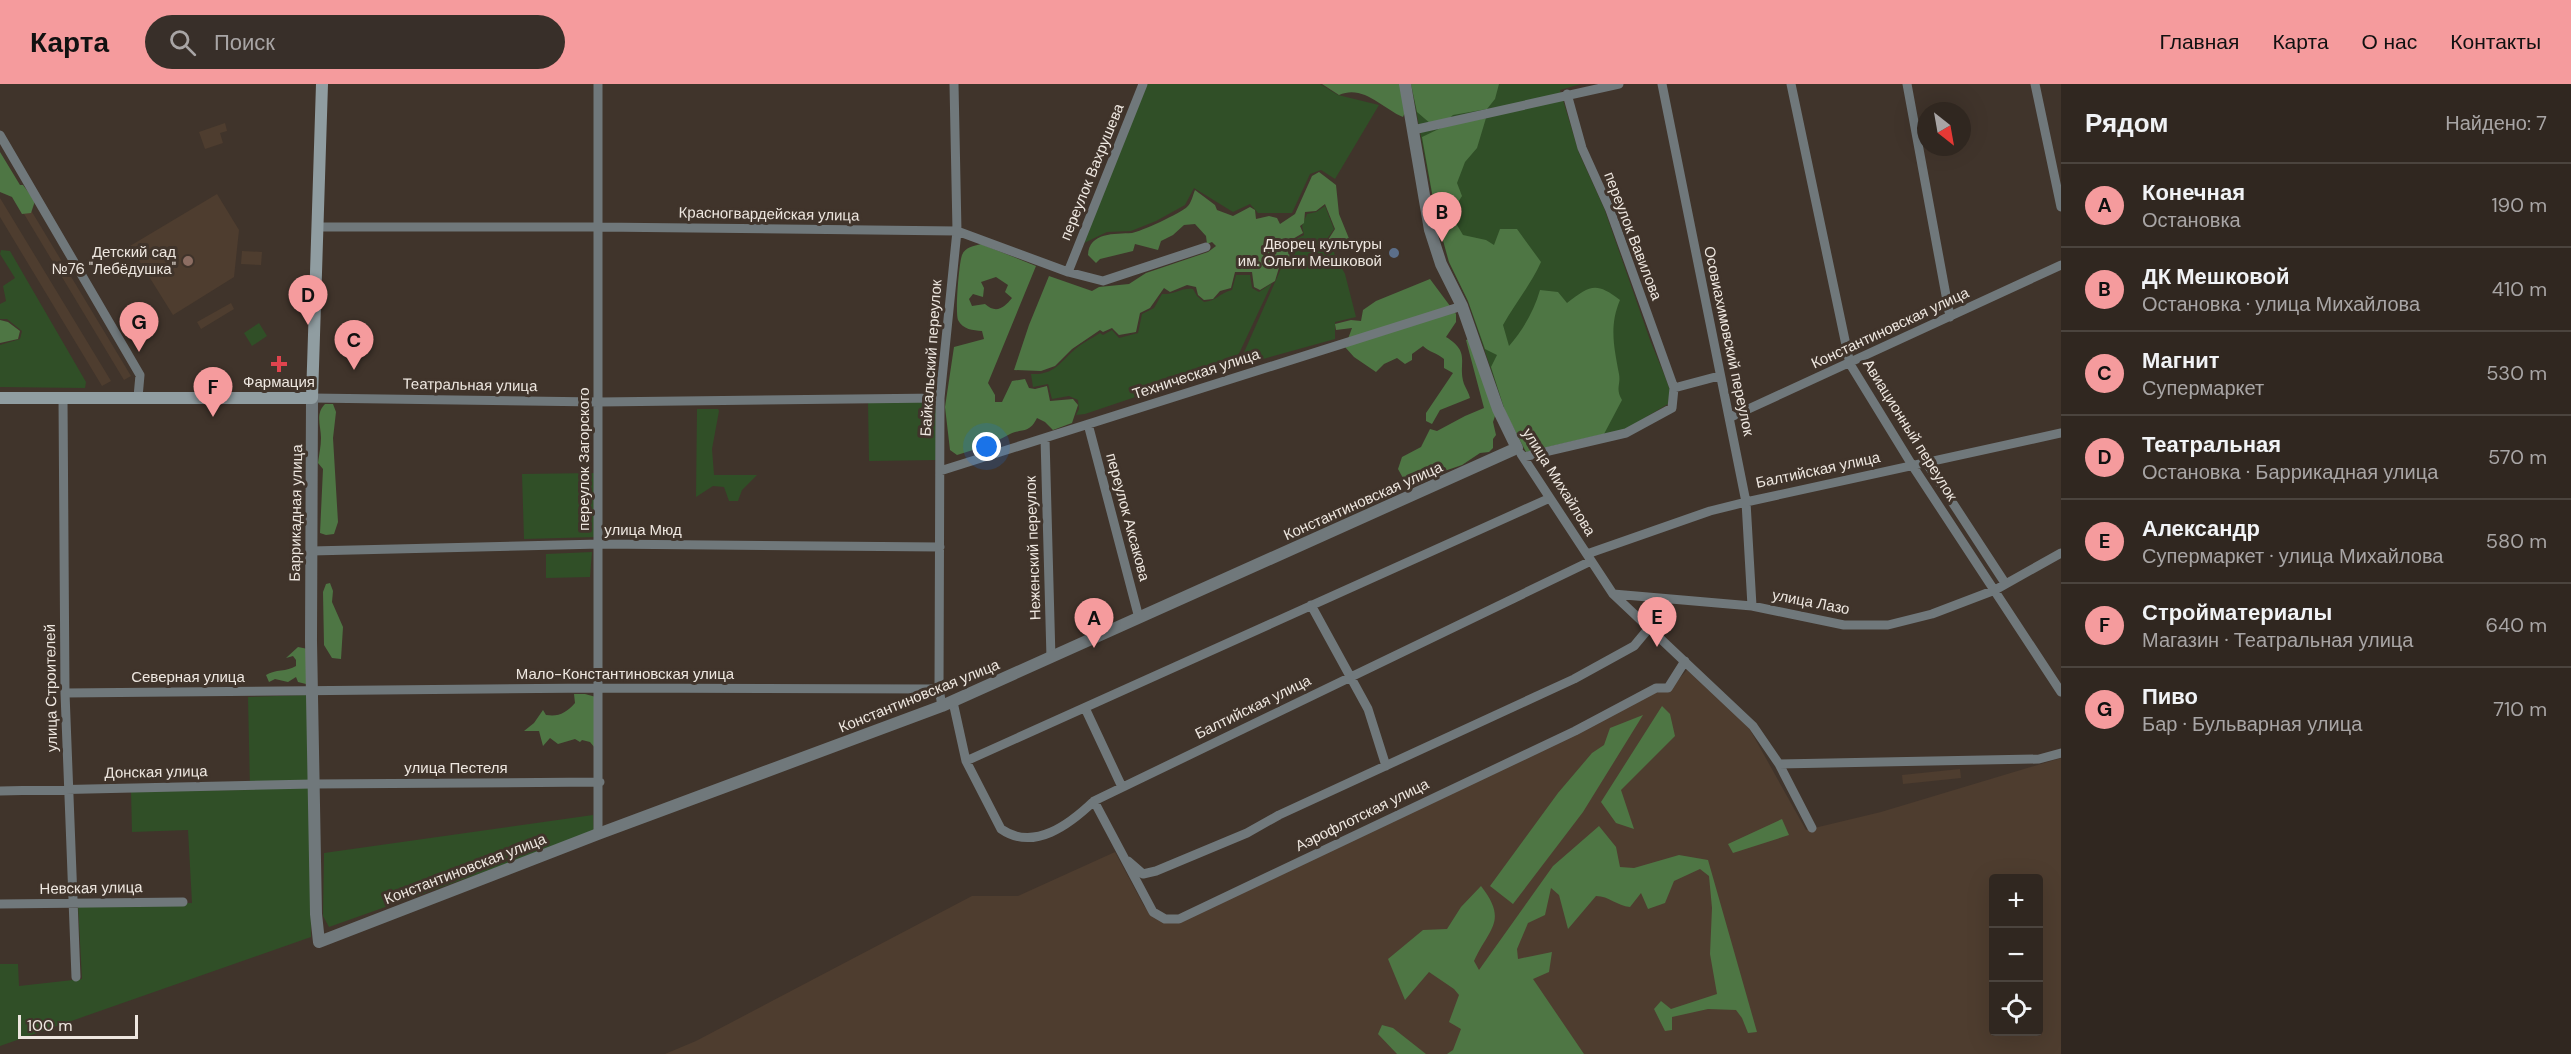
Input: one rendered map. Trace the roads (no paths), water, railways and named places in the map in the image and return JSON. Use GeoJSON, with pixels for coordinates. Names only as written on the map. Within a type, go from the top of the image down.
{"type":"FeatureCollection","features":[{"type":"Feature","properties":{"kind":"main road","name":"Баррикадная улица"},"geometry":{"type":"LineString","coordinates":[[312,398],[322,84]]}},
{"type":"Feature","properties":{"kind":"main road","name":"Театральная улица"},"geometry":{"type":"LineString","coordinates":[[0,398],[312,398]]}},
{"type":"Feature","properties":{"kind":"street","name":"переулок Загорского"},"geometry":{"type":"LineString","coordinates":[[598,84],[600,544],[598,834]]}},
{"type":"Feature","properties":{"kind":"street","name":"Байкальский переулок"},"geometry":{"type":"LineString","coordinates":[[954,84],[957,231],[940,398],[939,689],[947,704],[966,761]]}},
{"type":"Feature","properties":{"kind":"street","name":"переулок Вахрушева"},"geometry":{"type":"LineString","coordinates":[[1068,272],[1143,84]]}},
{"type":"Feature","properties":{"kind":"street","name":"улица Михайлова"},"geometry":{"type":"LineString","coordinates":[[1405,84],[1430,230],[1441,264],[1462,306],[1498,409],[1520,452],[1613,594],[1753,726],[1779,764],[1812,828]]}},
{"type":"Feature","properties":{"kind":"street"},"geometry":{"type":"LineString","coordinates":[[1413,130],[1619,84]]}},
{"type":"Feature","properties":{"kind":"street","name":"Осовиахимовский переулок"},"geometry":{"type":"LineString","coordinates":[[1662,84],[1719,375],[1731,417],[1746,502],[1752,606]]}},
{"type":"Feature","properties":{"kind":"street","name":"Авиационный переулок"},"geometry":{"type":"LineString","coordinates":[[1791,84],[1850,364],[1912,465],[2061,692]]}},
{"type":"Feature","properties":{"kind":"street"},"geometry":{"type":"LineString","coordinates":[[1907,84],[1950,317]]}},
{"type":"Feature","properties":{"kind":"street"},"geometry":{"type":"LineString","coordinates":[[2036,84],[2061,207]]}},
{"type":"Feature","properties":{"kind":"street","name":"переулок Вавилова"},"geometry":{"type":"LineString","coordinates":[[1567,94],[1582,148],[1610,210],[1674,388]]}},
{"type":"Feature","properties":{"kind":"street"},"geometry":{"type":"LineString","coordinates":[[0,135],[140,375],[138,397]]}},
{"type":"Feature","properties":{"kind":"street","name":"Красногвардейская улица"},"geometry":{"type":"LineString","coordinates":[[317,227],[957,231],[1068,272],[1103,281],[1206,247]]}},
{"type":"Feature","properties":{"kind":"street","name":"Константиновская улица"},"geometry":{"type":"LineString","coordinates":[[1731,417],[2061,265]]}},
{"type":"Feature","properties":{"kind":"street","name":"Техническая улица"},"geometry":{"type":"LineString","coordinates":[[940,471],[1462,306]]}},
{"type":"Feature","properties":{"kind":"street"},"geometry":{"type":"LineString","coordinates":[[1674,388],[1719,375]]}},
{"type":"Feature","properties":{"kind":"street","name":"Константиновская улица"},"geometry":{"type":"LineString","coordinates":[[319,942],[598,834],[947,704],[1520,452],[1626,433],[1672,408],[1674,388]]}},
{"type":"Feature","properties":{"kind":"street","name":"улица Строителей"},"geometry":{"type":"LineString","coordinates":[[63,398],[64,693],[76,977]]}},
{"type":"Feature","properties":{"kind":"street","name":"Театральная улица"},"geometry":{"type":"LineString","coordinates":[[312,398],[599,402],[940,398]]}},
{"type":"Feature","properties":{"kind":"street","name":"Баррикадная улица"},"geometry":{"type":"LineString","coordinates":[[312,398],[313,784],[316,914],[319,942]]}},
{"type":"Feature","properties":{"kind":"street","name":"переулок Аксакова"},"geometry":{"type":"LineString","coordinates":[[1088,424],[1139,618]]}},
{"type":"Feature","properties":{"kind":"street","name":"Балтийская улица"},"geometry":{"type":"LineString","coordinates":[[966,761],[1001,829],[1011,836],[1032,839],[1055,831],[1076,819],[1094,801],[1589,558],[1710,511],[2061,433]]}},
{"type":"Feature","properties":{"kind":"street","name":"Неженский переулок"},"geometry":{"type":"LineString","coordinates":[[1045,438],[1051,658]]}},
{"type":"Feature","properties":{"kind":"street","name":"Авиационный переулок"},"geometry":{"type":"LineString","coordinates":[[1926,462],[2005,583]]}},
{"type":"Feature","properties":{"kind":"street"},"geometry":{"type":"LineString","coordinates":[[966,761],[1550,498]]}},
{"type":"Feature","properties":{"kind":"street","name":"улица Мюд"},"geometry":{"type":"LineString","coordinates":[[311,551],[600,544],[940,548]]}},
{"type":"Feature","properties":{"kind":"street","name":"улица Лазо"},"geometry":{"type":"LineString","coordinates":[[1613,594],[1752,606],[1844,625],[1888,625],[1932,614],[1995,590],[2061,553]]}},
{"type":"Feature","properties":{"kind":"street"},"geometry":{"type":"LineString","coordinates":[[1311,605],[1368,708],[1386,766]]}},
{"type":"Feature","properties":{"kind":"street"},"geometry":{"type":"LineString","coordinates":[[1124,857],[1143,874],[1156,872],[1247,833],[1279,814],[1574,679],[1634,646],[1649,628]]}},
{"type":"Feature","properties":{"kind":"street","name":"Аэрофлотская улица"},"geometry":{"type":"LineString","coordinates":[[1094,801],[1153,912],[1166,919],[1185,916],[1456,785],[1575,731],[1656,688],[1668,688],[1684,661]]}},
{"type":"Feature","properties":{"kind":"street","name":"Мало-Константиновская улица"},"geometry":{"type":"LineString","coordinates":[[312,691],[598,688],[939,689]]}},
{"type":"Feature","properties":{"kind":"street","name":"Северная улица"},"geometry":{"type":"LineString","coordinates":[[64,693],[312,691]]}},
{"type":"Feature","properties":{"kind":"street"},"geometry":{"type":"LineString","coordinates":[[1085,708],[1122,787]]}},
{"type":"Feature","properties":{"kind":"street"},"geometry":{"type":"LineString","coordinates":[[1779,764],[2039,759],[2061,753]]}},
{"type":"Feature","properties":{"kind":"street","name":"улица Пестеля"},"geometry":{"type":"LineString","coordinates":[[313,784],[600,782]]}},
{"type":"Feature","properties":{"kind":"street","name":"Донская улица"},"geometry":{"type":"LineString","coordinates":[[0,791],[313,784]]}},
{"type":"Feature","properties":{"kind":"street","name":"Невская улица"},"geometry":{"type":"LineString","coordinates":[[0,904],[183,902]]}},
{"type":"Feature","properties":{"kind":"place","name":"ДК Мешковой"},"geometry":{"type":"Point","coordinates":[1442,242]}},
{"type":"Feature","properties":{"kind":"place","name":"Дворец культуры им. Ольги Мешковой"},"geometry":{"type":"Point","coordinates":[1394,253]}},
{"type":"Feature","properties":{"kind":"place","name":"Детский сад №76 \"Лебёдушка\""},"geometry":{"type":"Point","coordinates":[188,261]}},
{"type":"Feature","properties":{"kind":"place","name":"Театральная"},"geometry":{"type":"Point","coordinates":[308,325]}},
{"type":"Feature","properties":{"kind":"place","name":"Пиво"},"geometry":{"type":"Point","coordinates":[139,352]}},
{"type":"Feature","properties":{"kind":"place","name":"Фармация"},"geometry":{"type":"Point","coordinates":[279,364]}},
{"type":"Feature","properties":{"kind":"place","name":"Магнит"},"geometry":{"type":"Point","coordinates":[354,370]}},
{"type":"Feature","properties":{"kind":"place","name":"Стройматериалы"},"geometry":{"type":"Point","coordinates":[213,417]}},
{"type":"Feature","properties":{"kind":"place","name":"Александр"},"geometry":{"type":"Point","coordinates":[1657,647]}},
{"type":"Feature","properties":{"kind":"place","name":"Конечная"},"geometry":{"type":"Point","coordinates":[1094,648]}}]}
